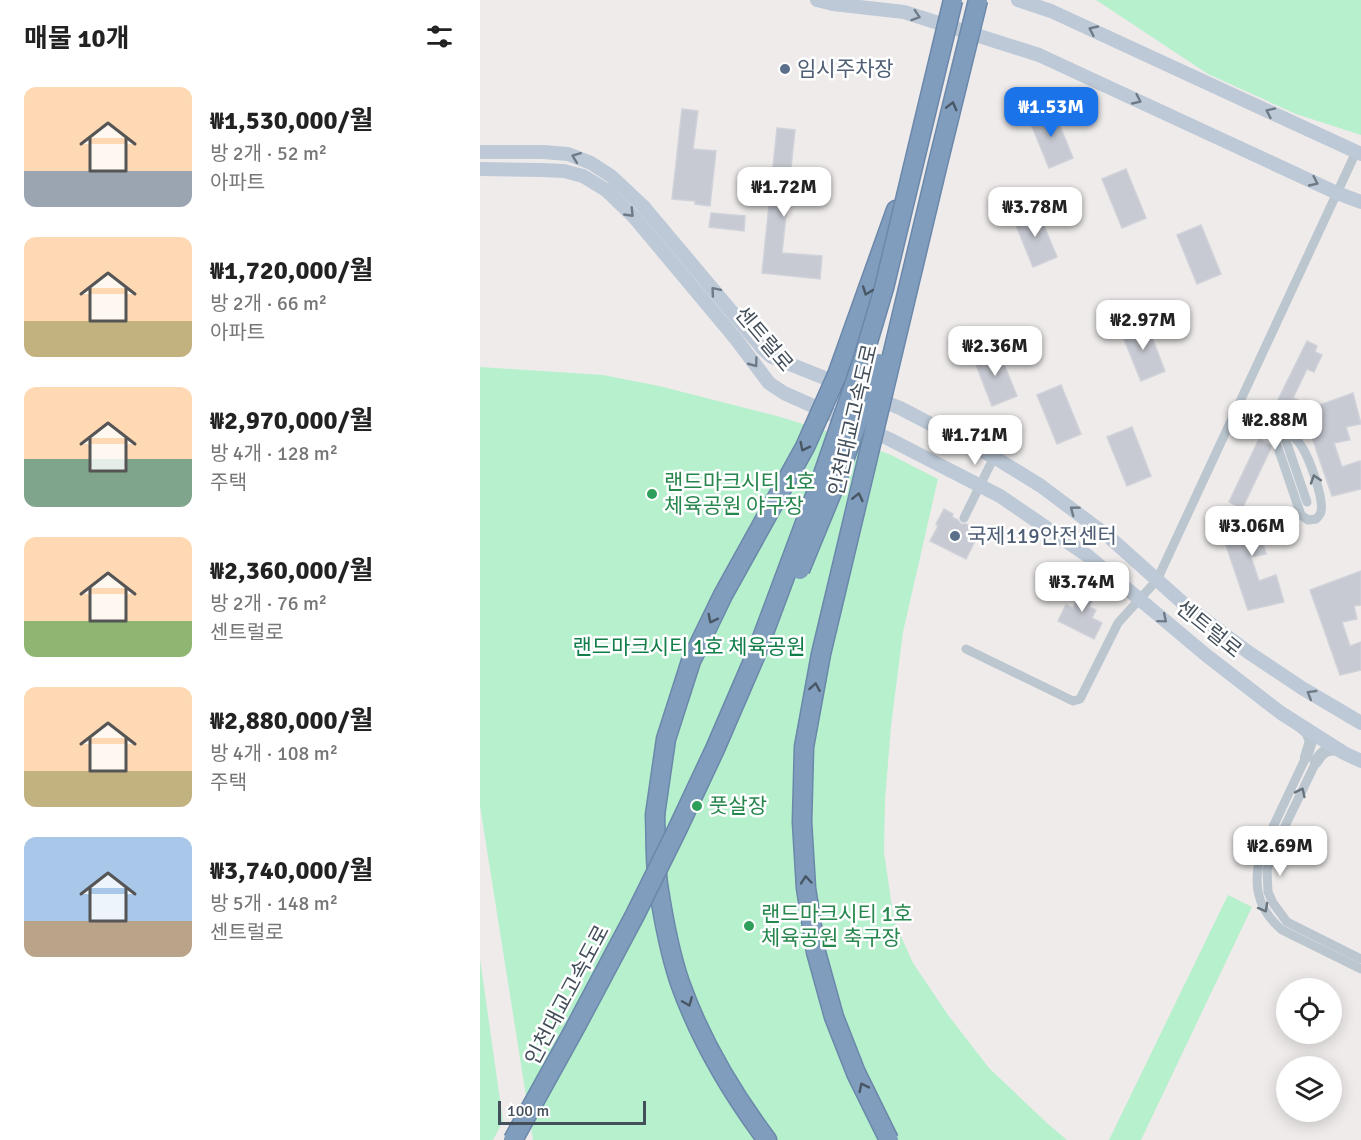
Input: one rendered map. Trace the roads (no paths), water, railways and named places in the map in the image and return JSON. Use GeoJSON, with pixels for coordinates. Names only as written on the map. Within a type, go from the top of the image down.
{"type":"FeatureCollection","features":[{"type":"Feature","properties":{"kind":"highway","name":"인천대교고속도로"},"geometry":{"type":"LineString","coordinates":[[513,1140],[641,904],[715,749],[756,654],[862,362],[884,288],[953,0]]}},
{"type":"Feature","properties":{"kind":"highway","name":"인천대교고속도로"},"geometry":{"type":"LineString","coordinates":[[889,1140],[856,1074],[834,1017],[816,952],[806,888],[802,822],[804,747],[821,654],[978,0]]}},
{"type":"Feature","properties":{"kind":"highway","name":"인천대교고속도로"},"geometry":{"type":"LineString","coordinates":[[767,1140],[745,1110],[702,1036],[680,982],[669,947],[658,882],[655,815],[666,739],[691,661],[729,585],[805,447],[837,375],[915,157]]}},
{"type":"Feature","properties":{"kind":"highway","name":"인천대교고속도로"},"geometry":{"type":"LineString","coordinates":[[522,1140],[584,1032],[687,834],[765,658],[835,485],[872,386],[898,306],[938,163]]}},
{"type":"Feature","properties":{"kind":"main road"},"geometry":{"type":"LineString","coordinates":[[817,0],[904,12],[1039,55],[1361,202]]}},
{"type":"Feature","properties":{"kind":"main road"},"geometry":{"type":"LineString","coordinates":[[1018,0],[1051,11],[1358,153]]}},
{"type":"Feature","properties":{"kind":"main road","name":"센트럴로"},"geometry":{"type":"LineString","coordinates":[[480,152],[568,154],[591,163],[611,176],[643,206],[772,357],[900,408],[994,457],[1041,486],[1109,537],[1184,604],[1248,652],[1361,723]]}},
{"type":"Feature","properties":{"kind":"main road","name":"센트럴로"},"geometry":{"type":"LineString","coordinates":[[480,170],[564,171],[583,176],[606,190],[634,217],[736,339],[769,383],[784,393],[889,439],[1000,496],[1088,556],[1216,663],[1281,713],[1361,761]]}},
{"type":"Feature","properties":{"kind":"street"},"geometry":{"type":"LineString","coordinates":[[966,649],[1069,699],[1076,701],[1082,695],[1118,623],[1157,580],[1337,193],[1358,153]]}},
{"type":"Feature","properties":{"kind":"street"},"geometry":{"type":"LineString","coordinates":[[1240,403],[1271,419],[1292,434],[1303,447],[1321,502],[1321,512],[1316,519],[1308,519],[1301,515],[1271,419]]}},
{"type":"Feature","properties":{"kind":"street"},"geometry":{"type":"LineString","coordinates":[[1271,419],[1284,435],[1307,502]]}},
{"type":"Feature","properties":{"kind":"street"},"geometry":{"type":"LineString","coordinates":[[964,518],[994,457]]}},
{"type":"Feature","properties":{"kind":"street"},"geometry":{"type":"LineString","coordinates":[[1299,725],[1307,732],[1311,741],[1311,760],[1272,853],[1267,870],[1268,892],[1287,922],[1361,959]]}},
{"type":"Feature","properties":{"kind":"street"},"geometry":{"type":"LineString","coordinates":[[1340,750],[1324,751],[1311,760],[1263,848],[1259,859],[1258,895],[1264,910],[1275,925],[1361,969]]}},
{"type":"Feature","properties":{"kind":"place","name":"임시주차장"},"geometry":{"type":"Point","coordinates":[785,69]}},
{"type":"Feature","properties":{"kind":"place","name":"랜드마크시티 1호 체육공원 야구장"},"geometry":{"type":"Point","coordinates":[652,494]}},
{"type":"Feature","properties":{"kind":"place","name":"국제119안전센터"},"geometry":{"type":"Point","coordinates":[955,536]}},
{"type":"Feature","properties":{"kind":"place","name":"풋살장"},"geometry":{"type":"Point","coordinates":[697,806]}},
{"type":"Feature","properties":{"kind":"place","name":"랜드마크시티 1호 체육공원 축구장"},"geometry":{"type":"Point","coordinates":[749,926]}},
{"type":"Feature","properties":{"kind":"park label","name":"랜드마크시티 1호 체육공원"},"geometry":{"type":"Point","coordinates":[689,647]}}]}
